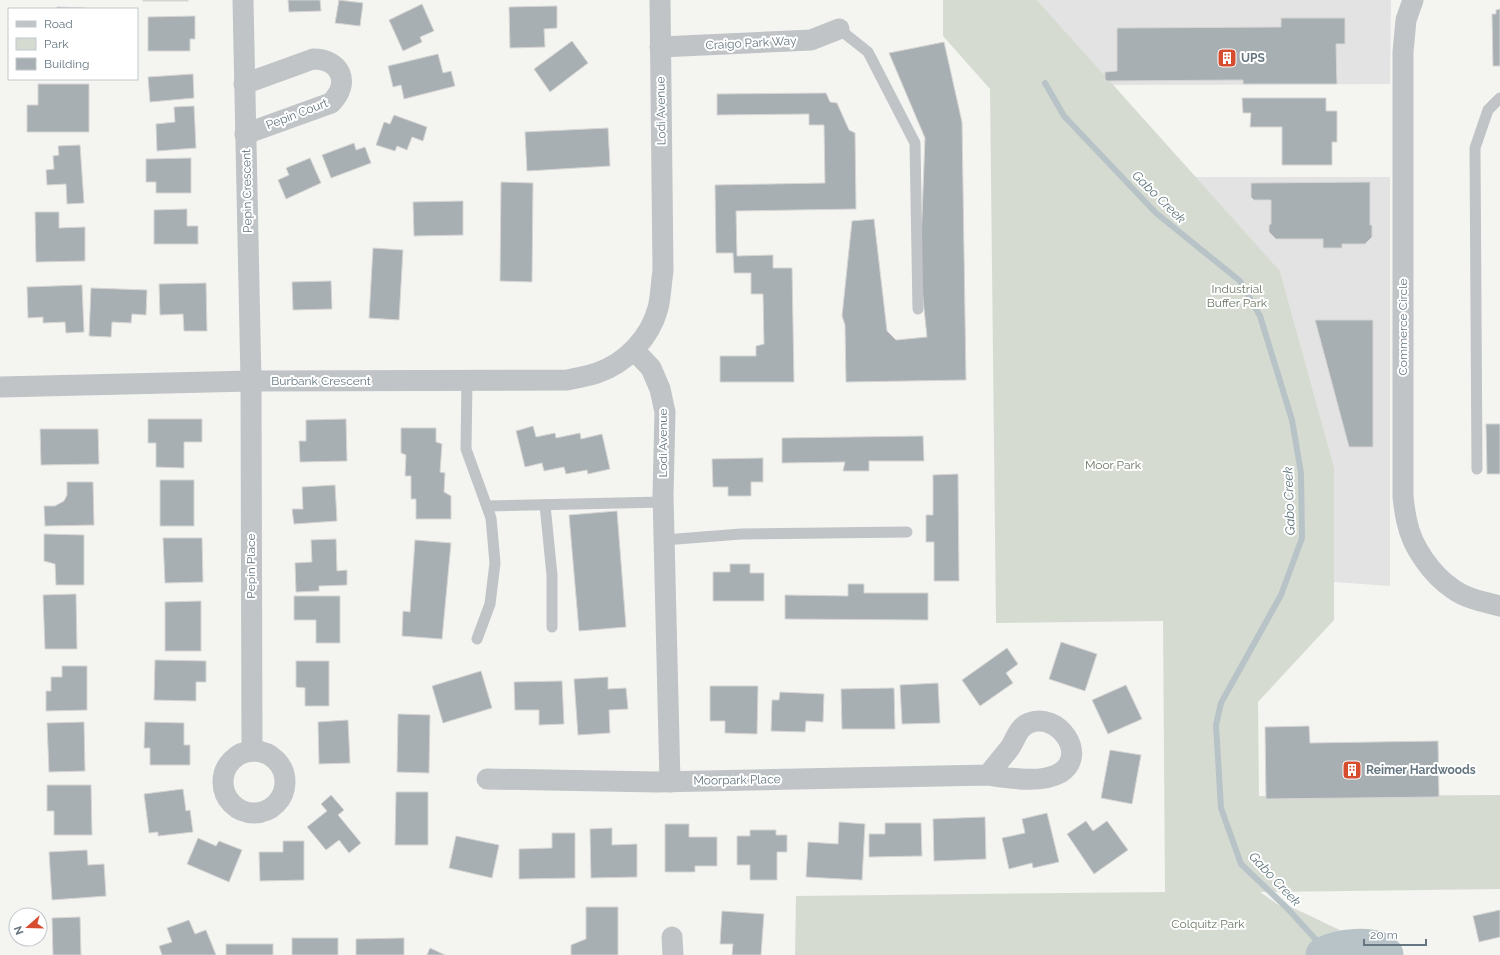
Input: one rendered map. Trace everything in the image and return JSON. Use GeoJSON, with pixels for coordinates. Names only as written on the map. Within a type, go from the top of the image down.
{"type":"FeatureCollection","features":[{"type":"Feature","properties":{"kind":"street","name":"Pepin Crescent"},"geometry":{"type":"LineString","coordinates":[[243,0],[251,381]]}},
{"type":"Feature","properties":{"kind":"street","name":"Lodi Avenue"},"geometry":{"type":"LineString","coordinates":[[660,0],[663,271],[658,308],[649,331],[634,350],[651,368],[660,389],[665,412],[663,502],[670,782]]}},
{"type":"Feature","properties":{"kind":"street","name":"Commerce Circle"},"geometry":{"type":"LineString","coordinates":[[1413,0],[1406,20],[1403,52],[1403,497],[1407,523],[1416,546],[1431,569],[1454,590],[1476,600],[1500,606]]}},
{"type":"Feature","properties":{"kind":"street","name":"Craigo Park Way"},"geometry":{"type":"LineString","coordinates":[[660,47],[811,40],[839,29]]}},
{"type":"Feature","properties":{"kind":"street","name":"Pepin Court"},"geometry":{"type":"LineString","coordinates":[[244,84],[314,59],[323,59],[332,62],[338,69],[342,78],[340,92],[331,103],[245,134]]}},
{"type":"Feature","properties":{"kind":"street","name":"Burbank Crescent"},"geometry":{"type":"LineString","coordinates":[[0,387],[251,381],[567,380],[598,373],[618,362],[634,350]]}},
{"type":"Feature","properties":{"kind":"street","name":"Pepin Place"},"geometry":{"type":"LineString","coordinates":[[251,381],[252,751]]}},
{"type":"Feature","properties":{"kind":"street","name":"Moorpark Place"},"geometry":{"type":"LineString","coordinates":[[487,779],[670,782],[988,775]]}},
{"type":"Feature","properties":{"kind":"lane"},"geometry":{"type":"LineString","coordinates":[[839,29],[868,52],[915,143],[918,309]]}},
{"type":"Feature","properties":{"kind":"lane"},"geometry":{"type":"LineString","coordinates":[[1477,469],[1475,148],[1488,110],[1500,98]]}},
{"type":"Feature","properties":{"kind":"lane"},"geometry":{"type":"LineString","coordinates":[[467,380],[466,449],[491,518],[495,563],[490,604],[477,639]]}},
{"type":"Feature","properties":{"kind":"lane"},"geometry":{"type":"LineString","coordinates":[[487,506],[663,502]]}},
{"type":"Feature","properties":{"kind":"lane"},"geometry":{"type":"LineString","coordinates":[[546,505],[552,575],[552,628]]}},
{"type":"Feature","properties":{"kind":"lane"},"geometry":{"type":"LineString","coordinates":[[664,540],[741,534],[907,532]]}},
{"type":"Feature","properties":{"kind":"shaded area"},"geometry":{"type":"Polygon","coordinates":[[[1037,0],[1391,0],[1390,84],[1113,85],[1037,0]]]}},
{"type":"Feature","properties":{"kind":"shaded area"},"geometry":{"type":"Polygon","coordinates":[[[1195,177],[1390,177],[1390,586],[1334,582],[1334,467],[1280,271],[1195,177]]]}},
{"type":"Feature","properties":{"kind":"green space"},"geometry":{"type":"Polygon","coordinates":[[[943,0],[1037,0],[1280,271],[1334,467],[1334,620],[1258,702],[1259,796],[1500,795],[1500,889],[1260,892],[1280,906],[1291,907],[1365,941],[1397,948],[1401,950],[1401,955],[795,955],[796,896],[1165,892],[1163,621],[996,623],[990,89],[943,36],[943,0]]]}},
{"type":"Feature","properties":{"kind":"building"},"geometry":{"type":"Polygon","coordinates":[[[188,0],[188,1],[143,1],[188,0]]]}},
{"type":"Feature","properties":{"kind":"building"},"geometry":{"type":"Polygon","coordinates":[[[288,0],[320,0],[321,11],[289,12],[288,0]]]}},
{"type":"Feature","properties":{"kind":"building"},"geometry":{"type":"Polygon","coordinates":[[[339,0],[363,3],[360,26],[335,23],[339,0]]]}},
{"type":"Feature","properties":{"kind":"building"},"geometry":{"type":"Polygon","coordinates":[[[422,4],[434,31],[420,37],[422,42],[403,51],[389,20],[422,4]]]}},
{"type":"Feature","properties":{"kind":"building"},"geometry":{"type":"Polygon","coordinates":[[[557,6],[557,28],[544,29],[545,47],[510,48],[509,7],[557,6]]]}},
{"type":"Feature","properties":{"kind":"building"},"geometry":{"type":"Polygon","coordinates":[[[57,7],[86,8],[57,8],[57,7]]]}},
{"type":"Feature","properties":{"kind":"building"},"geometry":{"type":"Polygon","coordinates":[[[1500,9],[1500,66],[1493,66],[1492,14],[1496,14],[1496,10],[1500,9]]]}},
{"type":"Feature","properties":{"kind":"building"},"geometry":{"type":"Polygon","coordinates":[[[195,16],[195,39],[190,39],[190,51],[148,51],[148,17],[195,16]]]}},
{"type":"Feature","properties":{"kind":"building","name":"UPS"},"geometry":{"type":"Polygon","coordinates":[[[1281,18],[1345,18],[1345,44],[1336,44],[1337,84],[1243,84],[1243,80],[1107,81],[1105,79],[1105,72],[1117,71],[1117,28],[1281,27],[1281,18]]]}},
{"type":"Feature","properties":{"kind":"building"},"geometry":{"type":"Polygon","coordinates":[[[572,41],[588,63],[550,92],[534,69],[572,41]]]}},
{"type":"Feature","properties":{"kind":"building"},"geometry":{"type":"Polygon","coordinates":[[[944,42],[962,122],[966,380],[846,382],[845,325],[842,316],[852,221],[874,219],[887,331],[896,340],[927,337],[920,270],[925,138],[889,53],[944,42]]]}},
{"type":"Feature","properties":{"kind":"building"},"geometry":{"type":"Polygon","coordinates":[[[438,54],[443,73],[451,71],[455,86],[404,99],[401,85],[393,87],[388,66],[438,54]]]}},
{"type":"Feature","properties":{"kind":"building"},"geometry":{"type":"Polygon","coordinates":[[[193,74],[194,98],[150,102],[148,77],[193,74]]]}},
{"type":"Feature","properties":{"kind":"building"},"geometry":{"type":"Polygon","coordinates":[[[38,84],[89,84],[89,132],[27,132],[27,105],[38,105],[38,84]]]}},
{"type":"Feature","properties":{"kind":"building"},"geometry":{"type":"Polygon","coordinates":[[[826,93],[830,102],[837,103],[849,130],[855,133],[856,209],[736,211],[737,256],[773,255],[773,268],[792,268],[794,382],[720,382],[720,356],[756,356],[756,346],[764,344],[763,294],[751,294],[751,273],[734,273],[733,253],[716,253],[715,185],[825,183],[824,125],[809,125],[809,114],[717,115],[717,94],[826,93]]]}},
{"type":"Feature","properties":{"kind":"building"},"geometry":{"type":"Polygon","coordinates":[[[1242,98],[1326,98],[1326,111],[1337,111],[1337,142],[1332,142],[1332,165],[1282,165],[1282,127],[1250,127],[1251,113],[1243,113],[1242,98]]]}},
{"type":"Feature","properties":{"kind":"building"},"geometry":{"type":"Polygon","coordinates":[[[194,106],[196,148],[157,151],[156,124],[175,122],[174,107],[194,106]]]}},
{"type":"Feature","properties":{"kind":"building"},"geometry":{"type":"Polygon","coordinates":[[[394,115],[427,127],[423,141],[412,137],[407,150],[397,146],[395,151],[376,145],[384,122],[390,124],[394,115]]]}},
{"type":"Feature","properties":{"kind":"building"},"geometry":{"type":"Polygon","coordinates":[[[608,128],[610,166],[527,171],[525,132],[608,128]]]}},
{"type":"Feature","properties":{"kind":"building"},"geometry":{"type":"Polygon","coordinates":[[[354,143],[356,150],[365,147],[371,163],[331,178],[322,155],[354,143]]]}},
{"type":"Feature","properties":{"kind":"building"},"geometry":{"type":"Polygon","coordinates":[[[80,145],[84,203],[67,204],[66,184],[47,185],[46,170],[54,169],[53,156],[59,155],[58,146],[80,145]]]}},
{"type":"Feature","properties":{"kind":"building"},"geometry":{"type":"Polygon","coordinates":[[[191,158],[191,193],[156,193],[156,182],[146,182],[146,159],[191,158]]]}},
{"type":"Feature","properties":{"kind":"building"},"geometry":{"type":"Polygon","coordinates":[[[310,158],[321,183],[286,199],[278,180],[289,175],[286,168],[310,158]]]}},
{"type":"Feature","properties":{"kind":"building"},"geometry":{"type":"Polygon","coordinates":[[[501,182],[533,183],[532,282],[500,281],[501,182]]]}},
{"type":"Feature","properties":{"kind":"building"},"geometry":{"type":"Polygon","coordinates":[[[1370,182],[1370,225],[1372,225],[1372,237],[1365,244],[1342,244],[1342,248],[1323,248],[1323,239],[1276,239],[1269,232],[1269,225],[1271,224],[1271,200],[1254,200],[1251,197],[1251,183],[1370,182]]]}},
{"type":"Feature","properties":{"kind":"building"},"geometry":{"type":"Polygon","coordinates":[[[463,201],[463,235],[414,236],[413,202],[463,201]]]}},
{"type":"Feature","properties":{"kind":"building"},"geometry":{"type":"Polygon","coordinates":[[[187,209],[187,226],[198,226],[198,244],[154,244],[154,210],[187,209]]]}},
{"type":"Feature","properties":{"kind":"building"},"geometry":{"type":"Polygon","coordinates":[[[35,212],[59,212],[59,228],[85,227],[85,261],[36,262],[35,212]]]}},
{"type":"Feature","properties":{"kind":"building"},"geometry":{"type":"Polygon","coordinates":[[[373,248],[403,250],[399,320],[369,318],[373,248]]]}},
{"type":"Feature","properties":{"kind":"building"},"geometry":{"type":"Polygon","coordinates":[[[331,281],[332,309],[293,310],[292,282],[331,281]]]}},
{"type":"Feature","properties":{"kind":"building"},"geometry":{"type":"Polygon","coordinates":[[[206,283],[207,331],[184,331],[183,314],[160,315],[159,284],[206,283]]]}},
{"type":"Feature","properties":{"kind":"building"},"geometry":{"type":"Polygon","coordinates":[[[82,285],[84,332],[66,333],[65,322],[43,323],[43,317],[28,318],[27,287],[82,285]]]}},
{"type":"Feature","properties":{"kind":"building"},"geometry":{"type":"Polygon","coordinates":[[[91,288],[147,290],[146,315],[132,314],[131,323],[112,322],[111,337],[89,336],[91,288]]]}},
{"type":"Feature","properties":{"kind":"building"},"geometry":{"type":"Polygon","coordinates":[[[1315,320],[1373,320],[1373,447],[1349,447],[1315,320]]]}},
{"type":"Feature","properties":{"kind":"building"},"geometry":{"type":"Polygon","coordinates":[[[148,419],[202,419],[202,442],[184,442],[184,468],[156,467],[156,443],[148,443],[148,419]]]}},
{"type":"Feature","properties":{"kind":"building"},"geometry":{"type":"Polygon","coordinates":[[[346,419],[347,461],[300,462],[299,441],[306,441],[306,420],[346,419]]]}},
{"type":"Feature","properties":{"kind":"building"},"geometry":{"type":"Polygon","coordinates":[[[1486,424],[1500,424],[1500,474],[1487,474],[1486,424]]]}},
{"type":"Feature","properties":{"kind":"building"},"geometry":{"type":"Polygon","coordinates":[[[533,426],[536,437],[555,433],[556,438],[580,433],[581,439],[602,434],[610,469],[588,474],[587,470],[566,474],[564,467],[544,471],[542,463],[525,467],[516,431],[533,426]]]}},
{"type":"Feature","properties":{"kind":"building"},"geometry":{"type":"Polygon","coordinates":[[[401,428],[436,428],[436,442],[442,444],[440,472],[445,473],[444,492],[451,496],[451,519],[416,519],[416,499],[411,499],[411,476],[405,476],[406,455],[401,453],[401,428]]]}},
{"type":"Feature","properties":{"kind":"building"},"geometry":{"type":"Polygon","coordinates":[[[40,429],[98,429],[99,464],[41,465],[40,429]]]}},
{"type":"Feature","properties":{"kind":"building"},"geometry":{"type":"Polygon","coordinates":[[[923,436],[924,461],[869,461],[869,471],[843,471],[845,462],[782,463],[782,438],[923,436]]]}},
{"type":"Feature","properties":{"kind":"building"},"geometry":{"type":"Polygon","coordinates":[[[763,458],[763,482],[751,482],[751,496],[728,496],[728,487],[713,487],[712,459],[763,458]]]}},
{"type":"Feature","properties":{"kind":"building"},"geometry":{"type":"Polygon","coordinates":[[[958,474],[959,581],[934,581],[934,542],[926,542],[926,515],[933,515],[933,475],[958,474]]]}},
{"type":"Feature","properties":{"kind":"building"},"geometry":{"type":"Polygon","coordinates":[[[160,480],[194,480],[194,526],[160,526],[160,480]]]}},
{"type":"Feature","properties":{"kind":"building"},"geometry":{"type":"Polygon","coordinates":[[[67,482],[93,482],[94,525],[45,526],[44,506],[55,506],[64,501],[67,495],[67,482]]]}},
{"type":"Feature","properties":{"kind":"building"},"geometry":{"type":"Polygon","coordinates":[[[335,485],[337,521],[294,524],[292,509],[303,509],[302,487],[335,485]]]}},
{"type":"Feature","properties":{"kind":"building"},"geometry":{"type":"Polygon","coordinates":[[[617,511],[626,627],[579,631],[569,515],[617,511]]]}},
{"type":"Feature","properties":{"kind":"building"},"geometry":{"type":"Polygon","coordinates":[[[44,534],[84,535],[84,585],[56,585],[55,564],[44,561],[44,534]]]}},
{"type":"Feature","properties":{"kind":"building"},"geometry":{"type":"Polygon","coordinates":[[[163,538],[202,538],[203,582],[165,583],[163,538]]]}},
{"type":"Feature","properties":{"kind":"building"},"geometry":{"type":"Polygon","coordinates":[[[336,539],[337,571],[347,570],[347,585],[319,586],[319,591],[296,592],[295,563],[312,562],[311,540],[336,539]]]}},
{"type":"Feature","properties":{"kind":"building"},"geometry":{"type":"Polygon","coordinates":[[[415,540],[451,543],[442,639],[402,636],[403,611],[410,612],[415,540]]]}},
{"type":"Feature","properties":{"kind":"building"},"geometry":{"type":"Polygon","coordinates":[[[730,564],[750,564],[750,573],[764,573],[764,601],[713,601],[713,572],[730,572],[730,564]]]}},
{"type":"Feature","properties":{"kind":"building"},"geometry":{"type":"Polygon","coordinates":[[[848,584],[864,584],[864,593],[928,593],[928,620],[785,619],[785,595],[848,596],[848,584]]]}},
{"type":"Feature","properties":{"kind":"building"},"geometry":{"type":"Polygon","coordinates":[[[76,594],[77,649],[45,649],[43,595],[76,594]]]}},
{"type":"Feature","properties":{"kind":"building"},"geometry":{"type":"Polygon","coordinates":[[[294,596],[340,596],[340,643],[316,643],[316,620],[294,620],[294,596]]]}},
{"type":"Feature","properties":{"kind":"building"},"geometry":{"type":"Polygon","coordinates":[[[201,601],[201,651],[165,651],[165,602],[201,601]]]}},
{"type":"Feature","properties":{"kind":"building"},"geometry":{"type":"Polygon","coordinates":[[[1061,642],[1097,654],[1085,691],[1049,679],[1061,642]]]}},
{"type":"Feature","properties":{"kind":"building"},"geometry":{"type":"Polygon","coordinates":[[[1007,648],[1018,664],[1006,673],[1013,683],[980,706],[962,680],[1007,648]]]}},
{"type":"Feature","properties":{"kind":"building"},"geometry":{"type":"Polygon","coordinates":[[[155,660],[206,661],[206,682],[196,682],[196,701],[154,700],[155,660]]]}},
{"type":"Feature","properties":{"kind":"building"},"geometry":{"type":"Polygon","coordinates":[[[296,661],[329,661],[329,706],[305,706],[305,688],[296,687],[296,661]]]}},
{"type":"Feature","properties":{"kind":"building"},"geometry":{"type":"Polygon","coordinates":[[[62,666],[87,666],[87,710],[46,711],[46,691],[51,691],[51,677],[62,677],[62,666]]]}},
{"type":"Feature","properties":{"kind":"building"},"geometry":{"type":"Polygon","coordinates":[[[481,671],[492,708],[443,723],[432,686],[481,671]]]}},
{"type":"Feature","properties":{"kind":"building"},"geometry":{"type":"Polygon","coordinates":[[[608,677],[608,689],[626,688],[628,709],[609,710],[610,733],[578,735],[574,679],[608,677]]]}},
{"type":"Feature","properties":{"kind":"building"},"geometry":{"type":"Polygon","coordinates":[[[562,681],[564,724],[539,725],[539,710],[515,710],[514,682],[562,681]]]}},
{"type":"Feature","properties":{"kind":"building"},"geometry":{"type":"Polygon","coordinates":[[[938,683],[940,723],[902,724],[900,685],[938,683]]]}},
{"type":"Feature","properties":{"kind":"building"},"geometry":{"type":"Polygon","coordinates":[[[1126,685],[1142,719],[1108,734],[1092,700],[1126,685]]]}},
{"type":"Feature","properties":{"kind":"building"},"geometry":{"type":"Polygon","coordinates":[[[710,686],[758,686],[757,734],[725,733],[725,721],[710,721],[710,686]]]}},
{"type":"Feature","properties":{"kind":"building"},"geometry":{"type":"Polygon","coordinates":[[[894,688],[895,729],[842,729],[841,689],[894,688]]]}},
{"type":"Feature","properties":{"kind":"building"},"geometry":{"type":"Polygon","coordinates":[[[780,692],[824,694],[823,722],[806,721],[805,732],[771,731],[772,700],[779,700],[780,692]]]}},
{"type":"Feature","properties":{"kind":"building"},"geometry":{"type":"Polygon","coordinates":[[[398,714],[430,715],[429,773],[397,772],[398,714]]]}},
{"type":"Feature","properties":{"kind":"building"},"geometry":{"type":"Polygon","coordinates":[[[348,720],[350,763],[319,764],[318,722],[348,720]]]}},
{"type":"Feature","properties":{"kind":"building"},"geometry":{"type":"Polygon","coordinates":[[[84,722],[85,771],[49,772],[47,723],[84,722]]]}},
{"type":"Feature","properties":{"kind":"building"},"geometry":{"type":"Polygon","coordinates":[[[145,722],[184,723],[184,745],[190,745],[190,765],[150,765],[150,748],[144,748],[145,722]]]}},
{"type":"Feature","properties":{"kind":"building","name":"Reimer Hardwoods"},"geometry":{"type":"Polygon","coordinates":[[[1309,726],[1310,743],[1438,741],[1439,797],[1266,799],[1265,727],[1309,726]]]}},
{"type":"Feature","properties":{"kind":"building"},"geometry":{"type":"Polygon","coordinates":[[[1110,750],[1141,755],[1132,804],[1101,798],[1110,750]]]}},
{"type":"Feature","properties":{"kind":"building"},"geometry":{"type":"Polygon","coordinates":[[[47,785],[91,785],[92,835],[54,835],[54,811],[47,811],[47,785]]]}},
{"type":"Feature","properties":{"kind":"building"},"geometry":{"type":"Polygon","coordinates":[[[183,789],[186,811],[190,810],[193,832],[158,836],[158,832],[149,833],[144,794],[183,789]]]}},
{"type":"Feature","properties":{"kind":"building"},"geometry":{"type":"Polygon","coordinates":[[[396,792],[428,792],[428,845],[395,845],[396,792]]]}},
{"type":"Feature","properties":{"kind":"building"},"geometry":{"type":"Polygon","coordinates":[[[331,795],[344,810],[338,815],[361,843],[349,853],[339,840],[326,850],[307,827],[327,811],[321,804],[331,795]]]}},
{"type":"Feature","properties":{"kind":"building"},"geometry":{"type":"Polygon","coordinates":[[[1047,813],[1059,862],[1033,868],[1032,863],[1009,869],[1002,838],[1025,833],[1022,819],[1047,813]]]}},
{"type":"Feature","properties":{"kind":"building"},"geometry":{"type":"Polygon","coordinates":[[[985,817],[986,859],[934,861],[933,819],[985,817]]]}},
{"type":"Feature","properties":{"kind":"building"},"geometry":{"type":"Polygon","coordinates":[[[1086,821],[1093,831],[1107,821],[1128,850],[1094,874],[1067,834],[1086,821]]]}},
{"type":"Feature","properties":{"kind":"building"},"geometry":{"type":"Polygon","coordinates":[[[839,822],[865,824],[862,880],[806,877],[808,842],[838,844],[839,822]]]}},
{"type":"Feature","properties":{"kind":"building"},"geometry":{"type":"Polygon","coordinates":[[[885,823],[921,823],[922,856],[869,857],[869,834],[885,834],[885,823]]]}},
{"type":"Feature","properties":{"kind":"building"},"geometry":{"type":"Polygon","coordinates":[[[665,824],[689,824],[689,837],[717,837],[717,866],[695,866],[695,872],[665,872],[665,824]]]}},
{"type":"Feature","properties":{"kind":"building"},"geometry":{"type":"Polygon","coordinates":[[[612,828],[612,845],[637,844],[637,877],[591,878],[590,829],[612,828]]]}},
{"type":"Feature","properties":{"kind":"building"},"geometry":{"type":"Polygon","coordinates":[[[750,830],[776,830],[776,835],[787,835],[787,852],[777,852],[777,880],[750,880],[750,865],[737,865],[737,836],[750,836],[750,830]]]}},
{"type":"Feature","properties":{"kind":"building"},"geometry":{"type":"Polygon","coordinates":[[[552,833],[575,833],[575,878],[519,879],[519,849],[552,848],[552,833]]]}},
{"type":"Feature","properties":{"kind":"building"},"geometry":{"type":"Polygon","coordinates":[[[456,836],[499,845],[492,878],[449,868],[456,836]]]}},
{"type":"Feature","properties":{"kind":"building"},"geometry":{"type":"Polygon","coordinates":[[[198,838],[216,846],[219,841],[242,850],[229,882],[187,864],[198,838]]]}},
{"type":"Feature","properties":{"kind":"building"},"geometry":{"type":"Polygon","coordinates":[[[283,841],[304,841],[304,880],[260,881],[259,852],[283,852],[283,841]]]}},
{"type":"Feature","properties":{"kind":"building"},"geometry":{"type":"Polygon","coordinates":[[[87,850],[88,865],[104,864],[106,896],[52,900],[49,852],[87,850]]]}},
{"type":"Feature","properties":{"kind":"building"},"geometry":{"type":"Polygon","coordinates":[[[586,907],[618,907],[618,955],[571,955],[571,945],[586,939],[586,907]]]}},
{"type":"Feature","properties":{"kind":"building"},"geometry":{"type":"Polygon","coordinates":[[[1500,910],[1500,937],[1479,942],[1473,916],[1500,910]]]}},
{"type":"Feature","properties":{"kind":"building"},"geometry":{"type":"Polygon","coordinates":[[[722,911],[764,914],[761,955],[732,955],[733,944],[720,944],[722,911]]]}},
{"type":"Feature","properties":{"kind":"building"},"geometry":{"type":"Polygon","coordinates":[[[80,917],[81,955],[53,955],[52,918],[80,917]]]}},
{"type":"Feature","properties":{"kind":"building"},"geometry":{"type":"Polygon","coordinates":[[[189,920],[195,934],[206,930],[216,955],[162,955],[159,946],[172,942],[167,928],[189,920]]]}},
{"type":"Feature","properties":{"kind":"building"},"geometry":{"type":"Polygon","coordinates":[[[292,938],[338,938],[338,955],[292,955],[292,938]]]}},
{"type":"Feature","properties":{"kind":"building"},"geometry":{"type":"Polygon","coordinates":[[[404,938],[404,955],[356,955],[356,939],[404,938]]]}},
{"type":"Feature","properties":{"kind":"building"},"geometry":{"type":"Polygon","coordinates":[[[226,944],[273,944],[273,955],[226,955],[226,944]]]}},
{"type":"Feature","properties":{"kind":"building"},"geometry":{"type":"Polygon","coordinates":[[[430,948],[445,955],[427,955],[430,948]]]}},
{"type":"Feature","properties":{"kind":"waterway","name":"Gabo Creek"},"geometry":{"type":"LineString","coordinates":[[1045,83],[1064,116],[1156,213],[1240,281],[1260,316],[1292,420],[1301,473],[1302,538],[1281,595],[1221,703],[1216,725],[1221,808],[1241,864],[1288,909],[1328,953]]}},
{"type":"Feature","properties":{"kind":"waterway"},"geometry":{"type":"LineString","coordinates":[[1324,955],[1347,948],[1365,947],[1380,951],[1385,955]]}},
{"type":"Feature","properties":{"kind":"place","name":"UPS"},"geometry":{"type":"Point","coordinates":[1227,58]}},
{"type":"Feature","properties":{"kind":"place","name":"Reimer Hardwoods"},"geometry":{"type":"Point","coordinates":[1352,770]}},
{"type":"Feature","properties":{"kind":"park label","name":"Industrial Buffer Park"},"geometry":{"type":"Point","coordinates":[1237,296]}},
{"type":"Feature","properties":{"kind":"park label","name":"Moor Park"},"geometry":{"type":"Point","coordinates":[1113,465]}},
{"type":"Feature","properties":{"kind":"park label","name":"Colquitz Park"},"geometry":{"type":"Point","coordinates":[1208,924]}}]}
